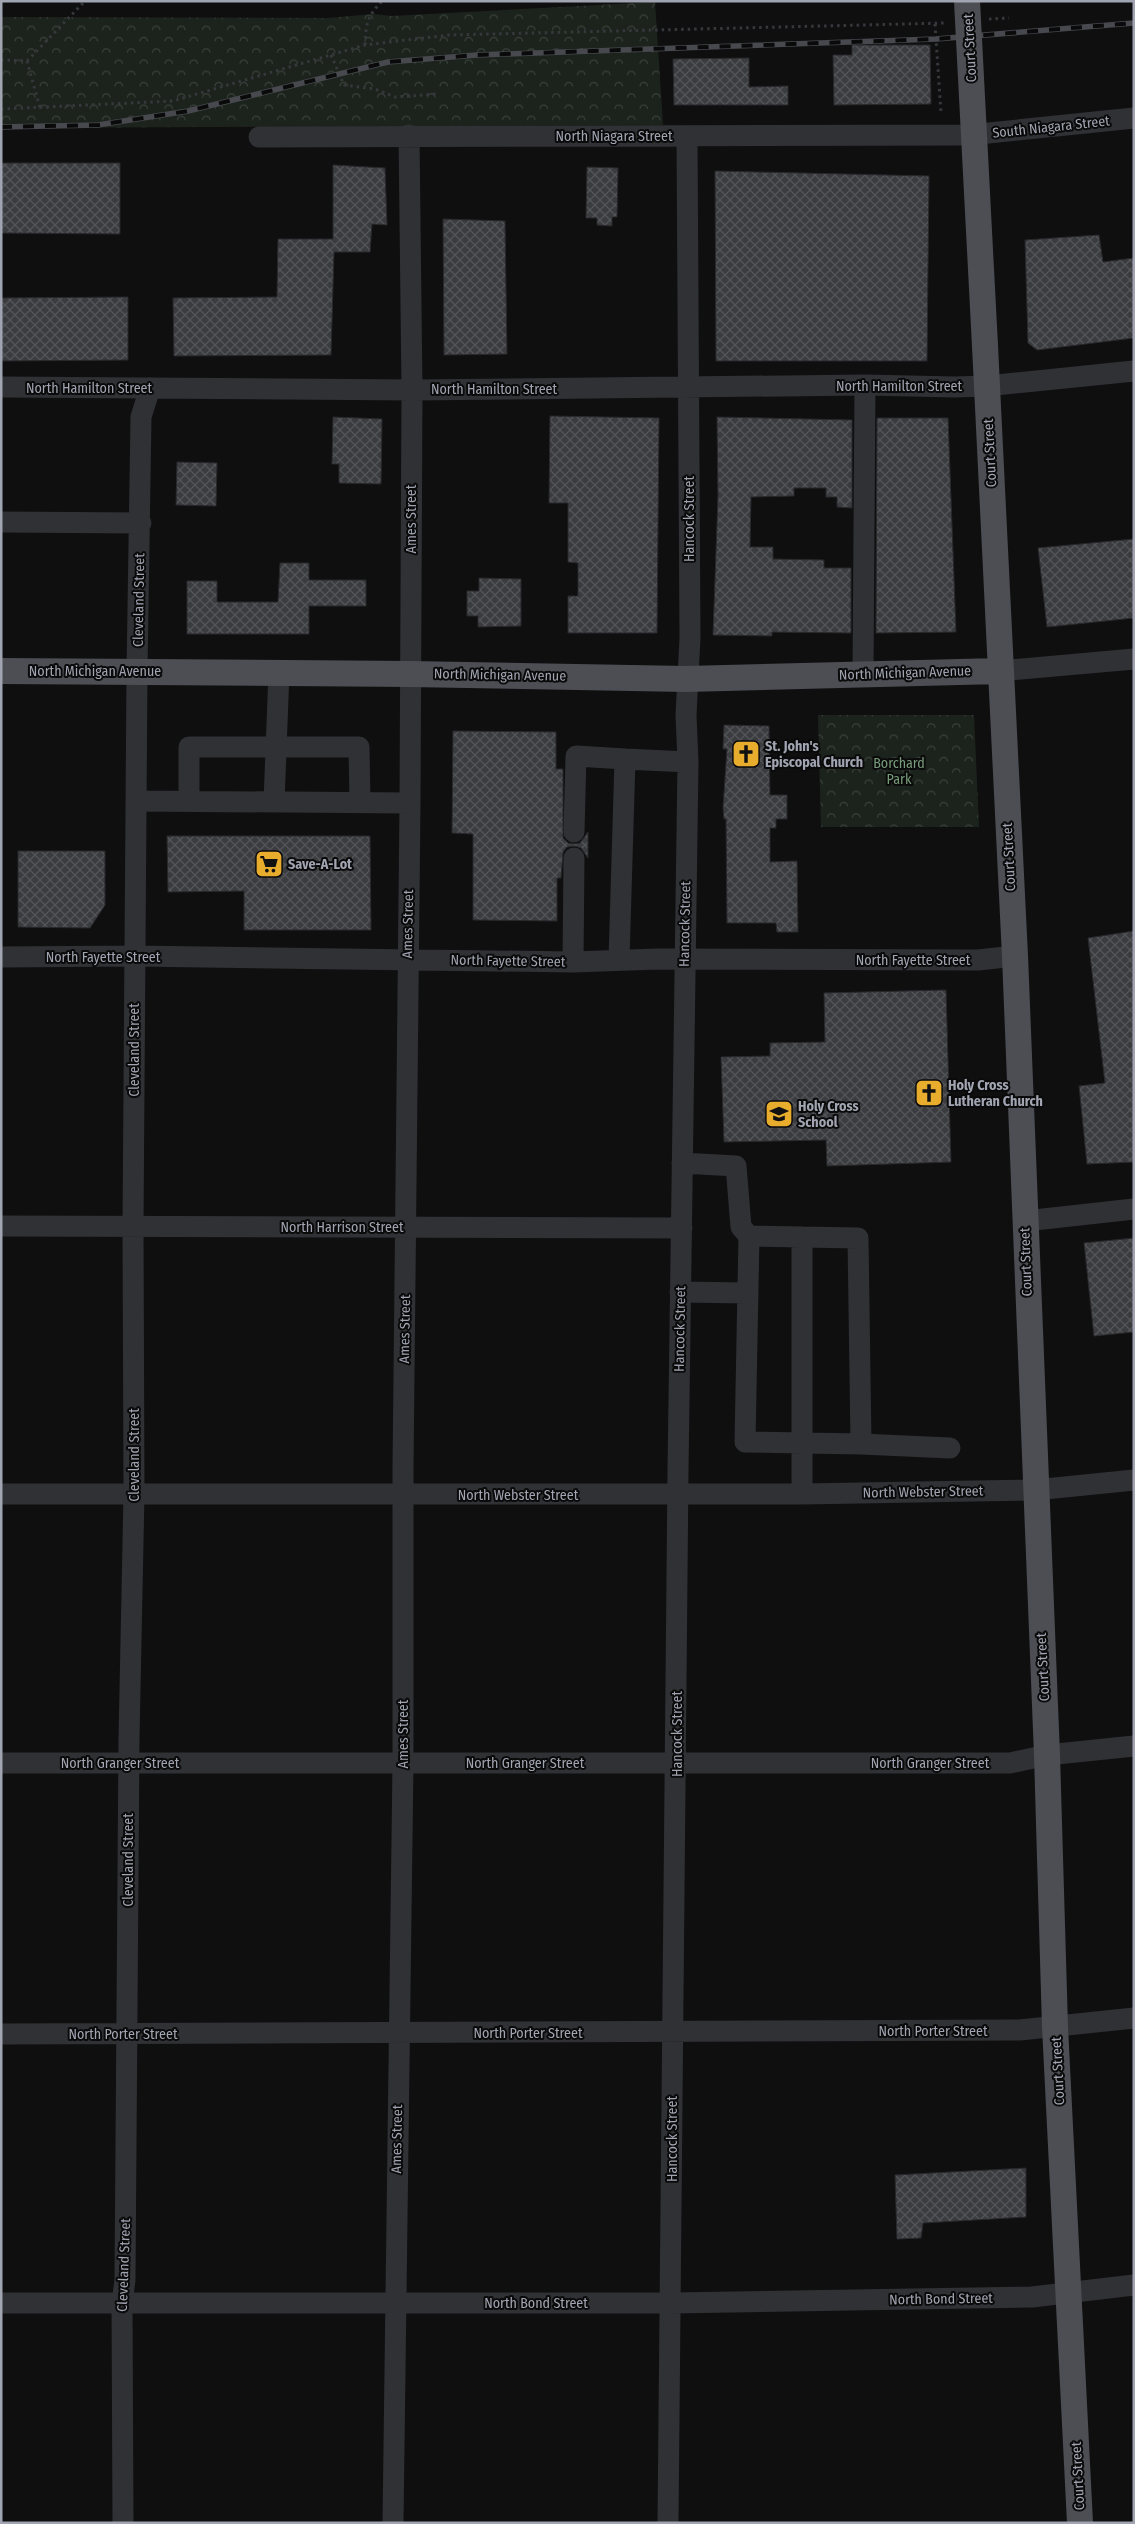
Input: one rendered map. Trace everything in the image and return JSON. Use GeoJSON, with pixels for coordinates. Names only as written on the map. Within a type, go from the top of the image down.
{"type":"FeatureCollection","features":[{"type":"Feature","properties":{"kind":"main road","name":"Court Street"},"geometry":{"type":"LineString","coordinates":[[967,15],[1015,956],[1047,1755],[1055,2027],[1070,2291],[1080,2523]]}},
{"type":"Feature","properties":{"kind":"main road","name":"North Michigan Avenue"},"geometry":{"type":"LineString","coordinates":[[1,672],[279,672],[686,679],[1000,670]]}},
{"type":"Feature","properties":{"kind":"street","name":"South Niagara Street"},"geometry":{"type":"LineString","coordinates":[[969,135],[1134,118]]}},
{"type":"Feature","properties":{"kind":"street","name":"North Niagara Street"},"geometry":{"type":"LineString","coordinates":[[259,137],[409,135],[969,135]]}},
{"type":"Feature","properties":{"kind":"street","name":"Ames Street"},"geometry":{"type":"LineString","coordinates":[[393,2523],[403,1763],[403,1496],[410,803],[412,390],[409,135]]}},
{"type":"Feature","properties":{"kind":"street","name":"Hancock Street"},"geometry":{"type":"LineString","coordinates":[[668,2523],[680,1292],[688,762],[686,679],[690,638],[687,136]]}},
{"type":"Feature","properties":{"kind":"street","name":"North Hamilton Street"},"geometry":{"type":"LineString","coordinates":[[1,387],[412,390],[986,386],[1134,371]]}},
{"type":"Feature","properties":{"kind":"street"},"geometry":{"type":"LineString","coordinates":[[863,674],[865,386]]}},
{"type":"Feature","properties":{"kind":"street","name":"Cleveland Street"},"geometry":{"type":"LineString","coordinates":[[123,2523],[122,2302],[125,2280],[129,1763],[134,1492],[133,1226],[137,671],[141,523],[141,416],[150,388]]}},
{"type":"Feature","properties":{"kind":"street"},"geometry":{"type":"LineString","coordinates":[[1,522],[141,523]]}},
{"type":"Feature","properties":{"kind":"street"},"geometry":{"type":"LineString","coordinates":[[1000,670],[1134,659]]}},
{"type":"Feature","properties":{"kind":"street"},"geometry":{"type":"LineString","coordinates":[[274,802],[279,672]]}},
{"type":"Feature","properties":{"kind":"street"},"geometry":{"type":"LineString","coordinates":[[189,801],[189,747],[276,746],[360,747],[360,802]]}},
{"type":"Feature","properties":{"kind":"street"},"geometry":{"type":"LineString","coordinates":[[574,832],[576,756],[688,762]]}},
{"type":"Feature","properties":{"kind":"street"},"geometry":{"type":"LineString","coordinates":[[619,960],[625,759]]}},
{"type":"Feature","properties":{"kind":"street"},"geometry":{"type":"LineString","coordinates":[[136,801],[410,803]]}},
{"type":"Feature","properties":{"kind":"street"},"geometry":{"type":"LineString","coordinates":[[573,962],[574,858]]}},
{"type":"Feature","properties":{"kind":"street","name":"North Fayette Street"},"geometry":{"type":"LineString","coordinates":[[1,957],[135,956],[573,962],[619,960],[978,960],[1015,956]]}},
{"type":"Feature","properties":{"kind":"street"},"geometry":{"type":"LineString","coordinates":[[682,1163],[736,1166],[741,1227],[749,1236],[745,1442],[950,1448]]}},
{"type":"Feature","properties":{"kind":"street"},"geometry":{"type":"LineString","coordinates":[[1025,1221],[1134,1210]]}},
{"type":"Feature","properties":{"kind":"street","name":"North Harrison Street"},"geometry":{"type":"LineString","coordinates":[[1,1226],[682,1228]]}},
{"type":"Feature","properties":{"kind":"street"},"geometry":{"type":"LineString","coordinates":[[749,1236],[858,1238],[861,1444]]}},
{"type":"Feature","properties":{"kind":"street"},"geometry":{"type":"LineString","coordinates":[[802,1237],[802,1494]]}},
{"type":"Feature","properties":{"kind":"street"},"geometry":{"type":"LineString","coordinates":[[680,1292],[748,1293]]}},
{"type":"Feature","properties":{"kind":"street","name":"North Webster Street"},"geometry":{"type":"LineString","coordinates":[[1,1494],[134,1492],[403,1496],[802,1494],[1035,1490],[1134,1480]]}},
{"type":"Feature","properties":{"kind":"street","name":"North Granger Street"},"geometry":{"type":"LineString","coordinates":[[1,1763],[1010,1763],[1047,1755],[1134,1746]]}},
{"type":"Feature","properties":{"kind":"street","name":"North Porter Street"},"geometry":{"type":"LineString","coordinates":[[1,2034],[673,2033],[1020,2030],[1134,2018]]}},
{"type":"Feature","properties":{"kind":"street","name":"North Bond Street"},"geometry":{"type":"LineString","coordinates":[[1,2303],[671,2303],[1032,2297],[1134,2284]]}},
{"type":"Feature","properties":{"kind":"path"},"geometry":{"type":"LineString","coordinates":[[1,60],[27,61],[85,1]]}},
{"type":"Feature","properties":{"kind":"path"},"geometry":{"type":"LineString","coordinates":[[365,45],[366,24],[370,14],[382,1]]}},
{"type":"Feature","properties":{"kind":"path"},"geometry":{"type":"LineString","coordinates":[[1,109],[173,101],[365,45],[449,35],[935,24],[967,15],[1009,18]]}},
{"type":"Feature","properties":{"kind":"path"},"geometry":{"type":"LineString","coordinates":[[935,24],[941,113]]}},
{"type":"Feature","properties":{"kind":"path"},"geometry":{"type":"LineString","coordinates":[[331,55],[344,86],[375,89],[395,97],[438,94]]}},
{"type":"Feature","properties":{"kind":"path"},"geometry":{"type":"LineString","coordinates":[[27,61],[40,108]]}},
{"type":"Feature","properties":{"kind":"green space"},"geometry":{"type":"Polygon","coordinates":[[[655,2],[663,125],[1,128],[1,17],[329,18],[373,14],[392,16],[655,2]]]}},
{"type":"Feature","properties":{"kind":"green space","name":"Borchard Park"},"geometry":{"type":"Polygon","coordinates":[[[818,715],[974,715],[979,827],[821,827],[818,715]]]}},
{"type":"Feature","properties":{"kind":"building"},"geometry":{"type":"Polygon","coordinates":[[[852,45],[930,45],[931,104],[834,105],[833,55],[852,55],[852,45]]]}},
{"type":"Feature","properties":{"kind":"building"},"geometry":{"type":"Polygon","coordinates":[[[749,58],[749,87],[788,86],[788,105],[674,105],[673,59],[749,58]]]}},
{"type":"Feature","properties":{"kind":"building"},"geometry":{"type":"Polygon","coordinates":[[[1,163],[120,163],[120,234],[1,233],[1,163]]]}},
{"type":"Feature","properties":{"kind":"building"},"geometry":{"type":"Polygon","coordinates":[[[333,165],[385,168],[387,225],[372,224],[370,252],[334,252],[331,355],[174,356],[173,298],[277,297],[278,239],[333,239],[333,165]]]}},
{"type":"Feature","properties":{"kind":"building"},"geometry":{"type":"Polygon","coordinates":[[[587,167],[618,168],[617,217],[612,217],[612,226],[597,225],[597,218],[586,218],[587,167]]]}},
{"type":"Feature","properties":{"kind":"building"},"geometry":{"type":"Polygon","coordinates":[[[715,171],[929,176],[927,361],[716,361],[715,171]]]}},
{"type":"Feature","properties":{"kind":"building"},"geometry":{"type":"Polygon","coordinates":[[[443,219],[505,221],[507,354],[444,355],[443,219]]]}},
{"type":"Feature","properties":{"kind":"building"},"geometry":{"type":"Polygon","coordinates":[[[1099,235],[1103,262],[1134,258],[1134,338],[1037,350],[1028,343],[1025,240],[1099,235]]]}},
{"type":"Feature","properties":{"kind":"building"},"geometry":{"type":"Polygon","coordinates":[[[128,297],[128,360],[1,361],[1,298],[128,297]]]}},
{"type":"Feature","properties":{"kind":"building"},"geometry":{"type":"Polygon","coordinates":[[[550,416],[659,418],[657,633],[568,633],[568,596],[578,596],[578,563],[568,562],[568,503],[549,503],[550,416]]]}},
{"type":"Feature","properties":{"kind":"building"},"geometry":{"type":"Polygon","coordinates":[[[333,417],[382,419],[381,484],[339,483],[339,464],[332,464],[333,417]]]}},
{"type":"Feature","properties":{"kind":"building"},"geometry":{"type":"Polygon","coordinates":[[[717,417],[852,420],[852,508],[837,507],[837,497],[826,497],[826,488],[794,488],[794,496],[751,497],[750,547],[773,547],[773,559],[824,560],[824,568],[851,568],[851,633],[772,632],[772,636],[713,635],[718,496],[717,417]]]}},
{"type":"Feature","properties":{"kind":"building"},"geometry":{"type":"Polygon","coordinates":[[[877,418],[948,418],[956,632],[876,633],[877,418]]]}},
{"type":"Feature","properties":{"kind":"building"},"geometry":{"type":"Polygon","coordinates":[[[177,462],[217,463],[216,506],[176,505],[177,462]]]}},
{"type":"Feature","properties":{"kind":"building"},"geometry":{"type":"Polygon","coordinates":[[[1134,539],[1134,618],[1047,627],[1038,548],[1134,539]]]}},
{"type":"Feature","properties":{"kind":"building"},"geometry":{"type":"Polygon","coordinates":[[[280,563],[309,563],[309,580],[366,580],[366,606],[309,606],[309,634],[187,634],[187,581],[217,581],[217,602],[278,602],[280,563]]]}},
{"type":"Feature","properties":{"kind":"building"},"geometry":{"type":"Polygon","coordinates":[[[479,578],[521,579],[521,626],[478,627],[478,616],[467,616],[467,591],[479,591],[479,578]]]}},
{"type":"Feature","properties":{"kind":"building"},"geometry":{"type":"Polygon","coordinates":[[[724,725],[769,726],[770,795],[787,795],[787,819],[776,819],[776,828],[770,828],[770,862],[797,861],[798,932],[777,932],[776,923],[727,923],[726,819],[724,819],[723,808],[727,749],[723,749],[724,725]]]}},
{"type":"Feature","properties":{"kind":"building"},"geometry":{"type":"Polygon","coordinates":[[[453,731],[556,732],[556,769],[563,769],[563,838],[568,843],[580,843],[588,832],[588,858],[581,848],[575,846],[567,847],[563,852],[561,878],[557,878],[557,921],[473,920],[473,834],[452,833],[453,731]]]}},
{"type":"Feature","properties":{"kind":"building","name":"Save-A-Lot"},"geometry":{"type":"Polygon","coordinates":[[[167,836],[370,836],[371,930],[244,930],[244,891],[168,892],[167,836]]]}},
{"type":"Feature","properties":{"kind":"building"},"geometry":{"type":"Polygon","coordinates":[[[18,851],[105,851],[105,905],[90,928],[18,927],[18,851]]]}},
{"type":"Feature","properties":{"kind":"building"},"geometry":{"type":"Polygon","coordinates":[[[1134,931],[1134,1162],[1087,1164],[1079,1086],[1105,1083],[1088,938],[1134,931]]]}},
{"type":"Feature","properties":{"kind":"building"},"geometry":{"type":"Polygon","coordinates":[[[946,990],[951,1162],[827,1166],[826,1140],[724,1142],[721,1057],[770,1056],[770,1043],[825,1042],[824,993],[946,990]]]}},
{"type":"Feature","properties":{"kind":"building"},"geometry":{"type":"Polygon","coordinates":[[[1134,1238],[1134,1332],[1094,1336],[1084,1243],[1134,1238]]]}},
{"type":"Feature","properties":{"kind":"building"},"geometry":{"type":"Polygon","coordinates":[[[1026,2168],[1026,2217],[923,2223],[921,2238],[897,2239],[895,2175],[1026,2168]]]}},
{"type":"Feature","properties":{"kind":"railway"},"geometry":{"type":"LineString","coordinates":[[1,127],[98,125],[188,111],[388,62],[477,55],[936,39],[1134,23]]}},
{"type":"Feature","properties":{"kind":"place","name":"St. John's Episcopal Church"},"geometry":{"type":"Point","coordinates":[746,754]}},
{"type":"Feature","properties":{"kind":"place","name":"Save-A-Lot"},"geometry":{"type":"Point","coordinates":[269,864]}},
{"type":"Feature","properties":{"kind":"place","name":"Holy Cross Lutheran Church"},"geometry":{"type":"Point","coordinates":[929,1093]}},
{"type":"Feature","properties":{"kind":"place","name":"Holy Cross School"},"geometry":{"type":"Point","coordinates":[779,1114]}}]}
